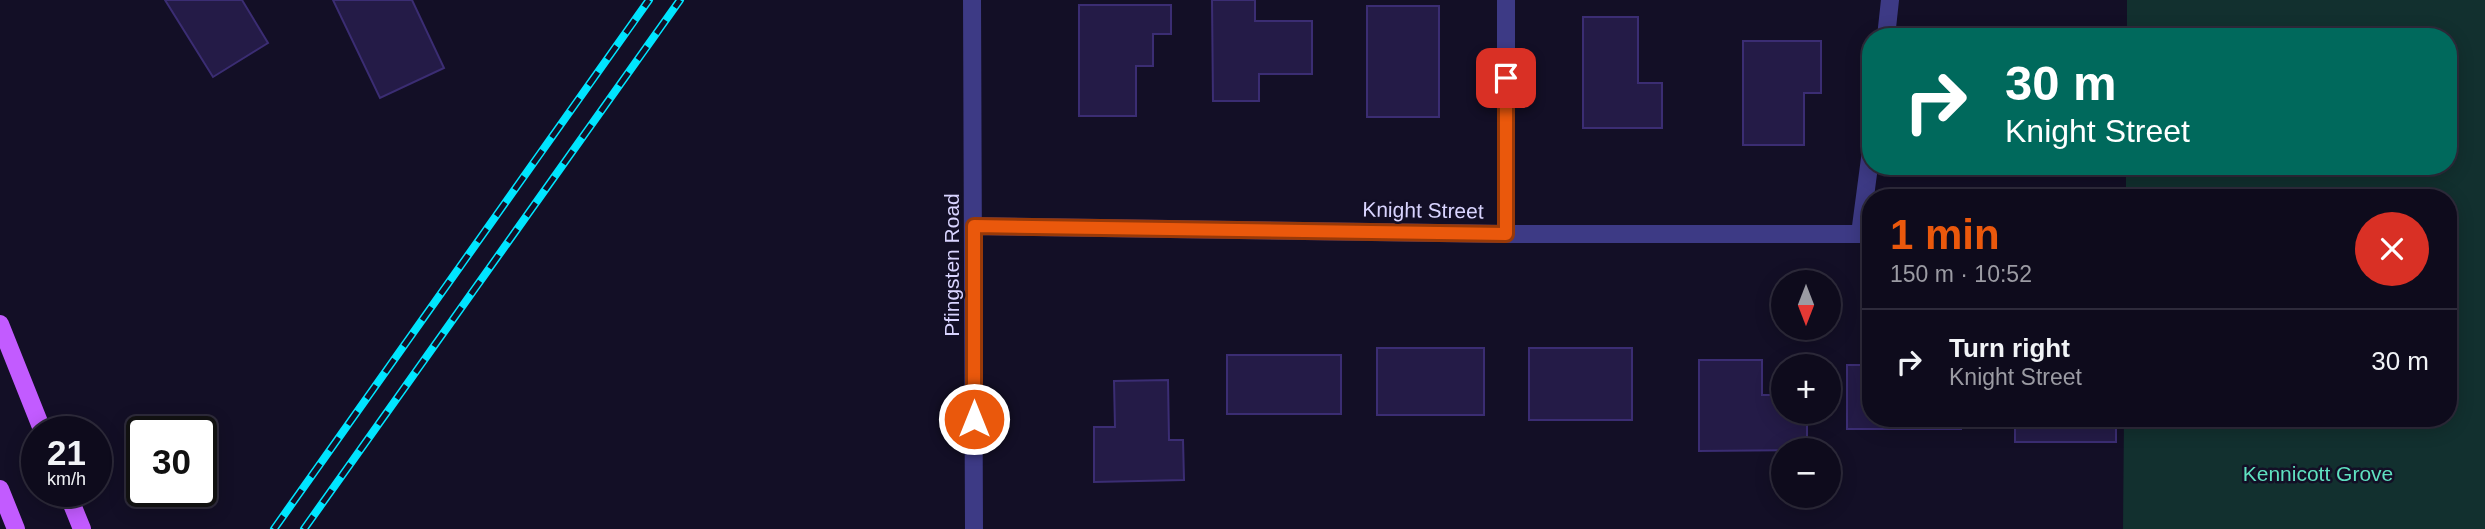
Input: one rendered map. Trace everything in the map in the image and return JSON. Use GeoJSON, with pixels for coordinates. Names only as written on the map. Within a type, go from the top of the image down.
{"type":"FeatureCollection","features":[{"type":"Feature","properties":{"kind":"main road"},"geometry":{"type":"LineString","coordinates":[[0,324],[37,416]]}},
{"type":"Feature","properties":{"kind":"main road"},"geometry":{"type":"LineString","coordinates":[[0,489],[16,529]]}},
{"type":"Feature","properties":{"kind":"main road"},"geometry":{"type":"LineString","coordinates":[[73,507],[82,529]]}},
{"type":"Feature","properties":{"kind":"street","name":"Pfingsten Road"},"geometry":{"type":"LineString","coordinates":[[972,0],[974,529]]}},
{"type":"Feature","properties":{"kind":"street"},"geometry":{"type":"LineString","coordinates":[[1506,0],[1506,234]]}},
{"type":"Feature","properties":{"kind":"street"},"geometry":{"type":"LineString","coordinates":[[1887,28],[1890,0]]}},
{"type":"Feature","properties":{"kind":"street","name":"Knight Street"},"geometry":{"type":"LineString","coordinates":[[974,226],[1506,234],[1862,234]]}},
{"type":"Feature","properties":{"kind":"green space","name":"Kennicott Grove"},"geometry":{"type":"Polygon","coordinates":[[[2127,0],[2485,0],[2485,529],[2123,529],[2124,427],[2457,427],[2457,189],[2126,189],[2126,175],[2457,175],[2457,28],[2127,28],[2127,0]]]}},
{"type":"Feature","properties":{"kind":"building"},"geometry":{"type":"Polygon","coordinates":[[[165,0],[242,0],[268,43],[213,77],[165,0]]]}},
{"type":"Feature","properties":{"kind":"building"},"geometry":{"type":"Polygon","coordinates":[[[333,0],[412,0],[444,68],[380,98],[333,0]]]}},
{"type":"Feature","properties":{"kind":"building"},"geometry":{"type":"Polygon","coordinates":[[[1212,0],[1255,0],[1255,21],[1312,21],[1312,74],[1259,74],[1259,101],[1213,101],[1212,0]]]}},
{"type":"Feature","properties":{"kind":"building"},"geometry":{"type":"Polygon","coordinates":[[[1079,5],[1171,5],[1171,34],[1153,34],[1153,66],[1136,66],[1136,116],[1079,116],[1079,5]]]}},
{"type":"Feature","properties":{"kind":"building"},"geometry":{"type":"Polygon","coordinates":[[[1367,6],[1439,6],[1439,117],[1367,117],[1367,6]]]}},
{"type":"Feature","properties":{"kind":"building"},"geometry":{"type":"Polygon","coordinates":[[[1583,17],[1638,17],[1638,83],[1662,83],[1662,128],[1583,128],[1583,17]]]}},
{"type":"Feature","properties":{"kind":"building"},"geometry":{"type":"Polygon","coordinates":[[[1743,41],[1821,41],[1821,93],[1804,93],[1804,145],[1743,145],[1743,41]]]}},
{"type":"Feature","properties":{"kind":"building"},"geometry":{"type":"Polygon","coordinates":[[[1377,348],[1484,348],[1484,415],[1377,415],[1377,348]]]}},
{"type":"Feature","properties":{"kind":"building"},"geometry":{"type":"Polygon","coordinates":[[[1529,348],[1632,348],[1632,420],[1529,420],[1529,348]]]}},
{"type":"Feature","properties":{"kind":"building"},"geometry":{"type":"Polygon","coordinates":[[[1227,355],[1341,355],[1341,414],[1227,414],[1227,355]]]}},
{"type":"Feature","properties":{"kind":"building"},"geometry":{"type":"Polygon","coordinates":[[[1699,360],[1762,360],[1762,395],[1771,395],[1771,424],[1807,424],[1807,438],[1771,438],[1771,450],[1699,451],[1699,360]]]}},
{"type":"Feature","properties":{"kind":"building"},"geometry":{"type":"Polygon","coordinates":[[[1847,365],[1862,365],[1862,427],[1961,427],[1961,429],[1847,429],[1847,365]]]}},
{"type":"Feature","properties":{"kind":"building"},"geometry":{"type":"Polygon","coordinates":[[[1168,380],[1169,440],[1183,440],[1184,480],[1094,482],[1094,427],[1115,427],[1114,381],[1168,380]]]}},
{"type":"Feature","properties":{"kind":"building"},"geometry":{"type":"Polygon","coordinates":[[[2015,427],[2116,427],[2116,442],[2015,442],[2015,427]]]}},
{"type":"Feature","properties":{"kind":"railway"},"geometry":{"type":"LineString","coordinates":[[274,529],[649,0]]}},
{"type":"Feature","properties":{"kind":"railway"},"geometry":{"type":"LineString","coordinates":[[304,529],[680,0]]}},
{"type":"Feature","properties":{"kind":"route"},"geometry":{"type":"LineString","coordinates":[[974,419],[974,226],[1506,234],[1506,78]]}}]}
